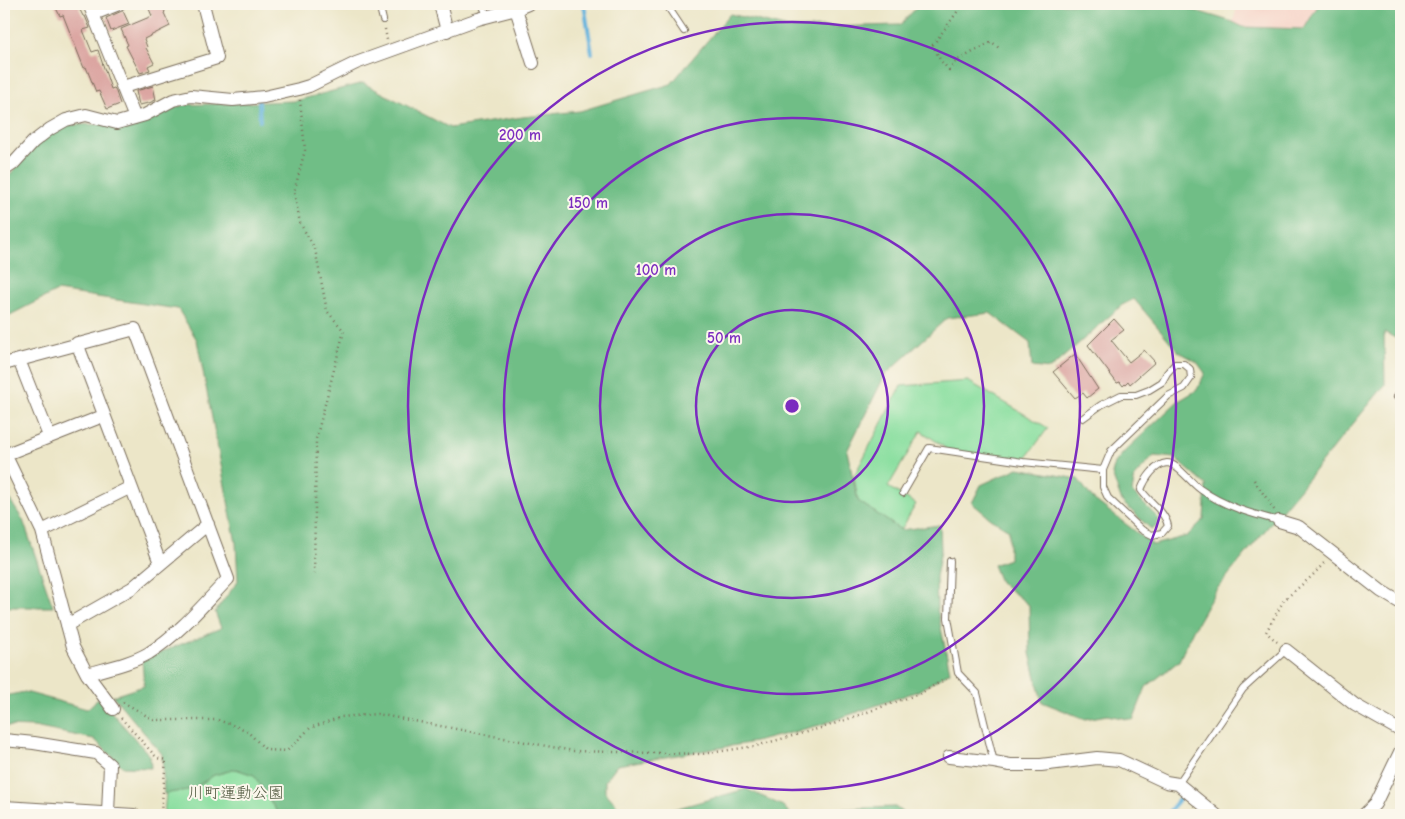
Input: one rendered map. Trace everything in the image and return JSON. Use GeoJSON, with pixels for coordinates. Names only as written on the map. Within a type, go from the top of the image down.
{"type":"FeatureCollection","features":[{"type":"Feature","properties":{"kind":"street"},"geometry":{"type":"LineString","coordinates":[[119,4],[91,9],[135,118]]}},
{"type":"Feature","properties":{"kind":"street"},"geometry":{"type":"LineString","coordinates":[[123,87],[217,58],[203,4]]}},
{"type":"Feature","properties":{"kind":"street"},"geometry":{"type":"LineString","coordinates":[[440,4],[446,31]]}},
{"type":"Feature","properties":{"kind":"street"},"geometry":{"type":"LineString","coordinates":[[4,170],[13,164],[33,142],[66,120],[86,115],[117,123],[145,115],[173,100],[191,96],[233,100],[264,97],[299,89],[356,63],[522,6],[533,63]]}},
{"type":"Feature","properties":{"kind":"street"},"geometry":{"type":"LineString","coordinates":[[4,364],[135,329],[228,579],[166,642],[148,654],[129,662],[87,674]]}},
{"type":"Feature","properties":{"kind":"street"},"geometry":{"type":"LineString","coordinates":[[77,343],[160,563]]}},
{"type":"Feature","properties":{"kind":"street"},"geometry":{"type":"LineString","coordinates":[[19,360],[49,436]]}},
{"type":"Feature","properties":{"kind":"street"},"geometry":{"type":"LineString","coordinates":[[103,416],[4,454],[42,531],[73,646],[87,674],[111,706]]}},
{"type":"Feature","properties":{"kind":"street"},"geometry":{"type":"LineString","coordinates":[[42,531],[132,487]]}},
{"type":"Feature","properties":{"kind":"street"},"geometry":{"type":"LineString","coordinates":[[1279,519],[1299,527],[1381,591],[1401,603]]}},
{"type":"Feature","properties":{"kind":"street"},"geometry":{"type":"LineString","coordinates":[[67,625],[132,588],[208,524]]}},
{"type":"Feature","properties":{"kind":"street"},"geometry":{"type":"LineString","coordinates":[[1286,650],[1355,705],[1401,731]]}},
{"type":"Feature","properties":{"kind":"street"},"geometry":{"type":"LineString","coordinates":[[4,740],[96,753],[110,765],[108,813]]}},
{"type":"Feature","properties":{"kind":"street"},"geometry":{"type":"LineString","coordinates":[[1364,815],[1375,804],[1401,752]]}},
{"type":"Feature","properties":{"kind":"street"},"geometry":{"type":"LineString","coordinates":[[949,757],[1010,765],[1041,765],[1097,758],[1119,760],[1166,782],[1178,784],[1216,815]]}},
{"type":"Feature","properties":{"kind":"street"},"geometry":{"type":"LineString","coordinates":[[4,807],[134,815]]}},
{"type":"Feature","properties":{"kind":"lane"},"geometry":{"type":"LineString","coordinates":[[379,4],[383,20]]}},
{"type":"Feature","properties":{"kind":"lane"},"geometry":{"type":"LineString","coordinates":[[482,4],[488,17]]}},
{"type":"Feature","properties":{"kind":"lane"},"geometry":{"type":"LineString","coordinates":[[666,4],[684,31]]}},
{"type":"Feature","properties":{"kind":"lane"},"geometry":{"type":"LineString","coordinates":[[1082,418],[1100,405],[1121,395],[1136,395],[1149,390],[1162,382],[1175,364],[1184,364],[1190,370],[1192,378],[1184,388],[1168,396],[1111,451],[1103,470],[1104,487],[1108,498],[1142,530],[1152,535],[1162,533],[1168,526],[1166,516],[1141,490],[1145,480],[1158,466],[1165,463],[1173,464],[1199,488],[1212,497],[1247,512],[1279,519]]}},
{"type":"Feature","properties":{"kind":"lane"},"geometry":{"type":"LineString","coordinates":[[903,493],[929,448],[1023,462],[1103,470]]}},
{"type":"Feature","properties":{"kind":"lane"},"geometry":{"type":"LineString","coordinates":[[950,561],[948,618],[958,673],[978,693],[994,762]]}},
{"type":"Feature","properties":{"kind":"lane"},"geometry":{"type":"LineString","coordinates":[[1178,784],[1243,689],[1286,650]]}},
{"type":"Feature","properties":{"kind":"path"},"geometry":{"type":"LineString","coordinates":[[963,4],[933,46],[940,60],[949,70],[956,61],[992,42],[1000,49]]}},
{"type":"Feature","properties":{"kind":"path"},"geometry":{"type":"LineString","coordinates":[[383,20],[389,47]]}},
{"type":"Feature","properties":{"kind":"path"},"geometry":{"type":"LineString","coordinates":[[299,89],[305,150],[294,192],[300,223],[315,250],[327,311],[344,331],[316,439],[314,576]]}},
{"type":"Feature","properties":{"kind":"path"},"geometry":{"type":"LineString","coordinates":[[1254,480],[1279,519]]}},
{"type":"Feature","properties":{"kind":"path"},"geometry":{"type":"LineString","coordinates":[[1286,650],[1266,632],[1284,600],[1312,576],[1333,554]]}},
{"type":"Feature","properties":{"kind":"path"},"geometry":{"type":"LineString","coordinates":[[161,812],[166,760],[157,758],[111,706],[125,702],[154,720],[218,720],[246,730],[266,750],[287,751],[310,728],[341,717],[377,714],[573,751],[702,754],[756,746],[828,726],[921,693],[958,673]]}},
{"type":"Feature","properties":{"kind":"shaded area"},"geometry":{"type":"Polygon","coordinates":[[[1238,4],[1319,4],[1305,29],[1243,27],[1233,22],[1238,4]]]}},
{"type":"Feature","properties":{"kind":"green space"},"geometry":{"type":"Polygon","coordinates":[[[920,4],[1173,4],[1233,22],[1243,27],[1304,29],[1319,4],[1401,4],[1401,341],[1384,332],[1385,385],[1216,590],[1193,630],[1179,661],[1146,687],[1133,720],[1107,715],[1085,719],[1042,702],[1030,653],[1029,605],[1000,582],[993,565],[1009,559],[1009,530],[991,519],[972,503],[981,485],[1018,468],[1078,479],[1092,498],[1153,545],[1187,536],[1204,519],[1206,485],[1175,458],[1154,456],[1135,476],[1132,492],[1159,519],[1157,526],[1151,529],[1122,502],[1112,474],[1115,463],[1124,452],[1177,402],[1197,390],[1205,373],[1197,362],[1178,351],[1134,299],[1122,305],[1050,369],[1032,367],[1030,343],[990,313],[947,318],[885,375],[847,451],[858,501],[901,530],[940,525],[941,550],[936,577],[937,608],[950,672],[918,691],[820,725],[755,742],[617,765],[605,781],[605,792],[626,815],[279,815],[254,775],[236,769],[214,775],[193,789],[164,794],[162,754],[113,696],[144,686],[142,660],[221,628],[215,612],[238,581],[236,543],[197,340],[178,309],[57,291],[4,318],[4,181],[56,125],[127,124],[183,105],[295,101],[363,83],[450,128],[580,111],[671,84],[730,14],[789,28],[900,25],[920,4]]]}},
{"type":"Feature","properties":{"kind":"green space"},"geometry":{"type":"Polygon","coordinates":[[[968,381],[1048,428],[1023,462],[945,450],[943,446],[921,431],[888,487],[916,504],[901,530],[858,501],[854,476],[901,386],[968,381]]]}},
{"type":"Feature","properties":{"kind":"green space"},"geometry":{"type":"Polygon","coordinates":[[[4,491],[23,520],[53,607],[4,607],[4,491]]]}},
{"type":"Feature","properties":{"kind":"green space"},"geometry":{"type":"Polygon","coordinates":[[[25,692],[87,709],[99,698],[150,756],[151,768],[123,767],[94,739],[34,727],[4,726],[4,696],[25,692]]]}},
{"type":"Feature","properties":{"kind":"green space","name":"川町運動公園"},"geometry":{"type":"Polygon","coordinates":[[[236,769],[254,775],[279,815],[164,815],[166,793],[193,789],[214,775],[236,769]]]}},
{"type":"Feature","properties":{"kind":"green space"},"geometry":{"type":"Polygon","coordinates":[[[746,789],[783,806],[791,815],[653,815],[746,789]]]}},
{"type":"Feature","properties":{"kind":"green space"},"geometry":{"type":"Polygon","coordinates":[[[895,807],[906,815],[823,815],[835,809],[895,807]]]}},
{"type":"Feature","properties":{"kind":"building"},"geometry":{"type":"Polygon","coordinates":[[[54,4],[81,4],[79,8],[90,28],[83,30],[92,52],[98,50],[111,89],[115,89],[120,104],[107,109],[99,91],[96,92],[86,67],[84,68],[63,15],[60,16],[54,4]]]}},
{"type":"Feature","properties":{"kind":"building"},"geometry":{"type":"Polygon","coordinates":[[[147,4],[162,4],[170,26],[144,39],[146,48],[154,63],[148,66],[150,70],[140,73],[126,46],[128,45],[121,29],[152,16],[147,4]]]}},
{"type":"Feature","properties":{"kind":"building"},"geometry":{"type":"Polygon","coordinates":[[[122,11],[129,24],[111,31],[106,18],[122,11]]]}},
{"type":"Feature","properties":{"kind":"building"},"geometry":{"type":"Polygon","coordinates":[[[153,86],[156,100],[139,105],[136,91],[153,86]]]}},
{"type":"Feature","properties":{"kind":"building"},"geometry":{"type":"Polygon","coordinates":[[[1114,319],[1124,330],[1111,340],[1129,362],[1144,350],[1155,362],[1130,384],[1128,381],[1123,386],[1120,382],[1117,383],[1088,345],[1114,319]]]}},
{"type":"Feature","properties":{"kind":"building"},"geometry":{"type":"Polygon","coordinates":[[[1075,354],[1098,389],[1087,398],[1083,393],[1075,398],[1053,372],[1075,354]]]}},
{"type":"Feature","properties":{"kind":"waterway"},"geometry":{"type":"LineString","coordinates":[[584,4],[592,53]]}},
{"type":"Feature","properties":{"kind":"waterway"},"geometry":{"type":"LineString","coordinates":[[259,101],[260,121]]}},
{"type":"Feature","properties":{"kind":"waterway"},"geometry":{"type":"LineString","coordinates":[[1166,815],[1183,795],[1186,798]]}}]}
